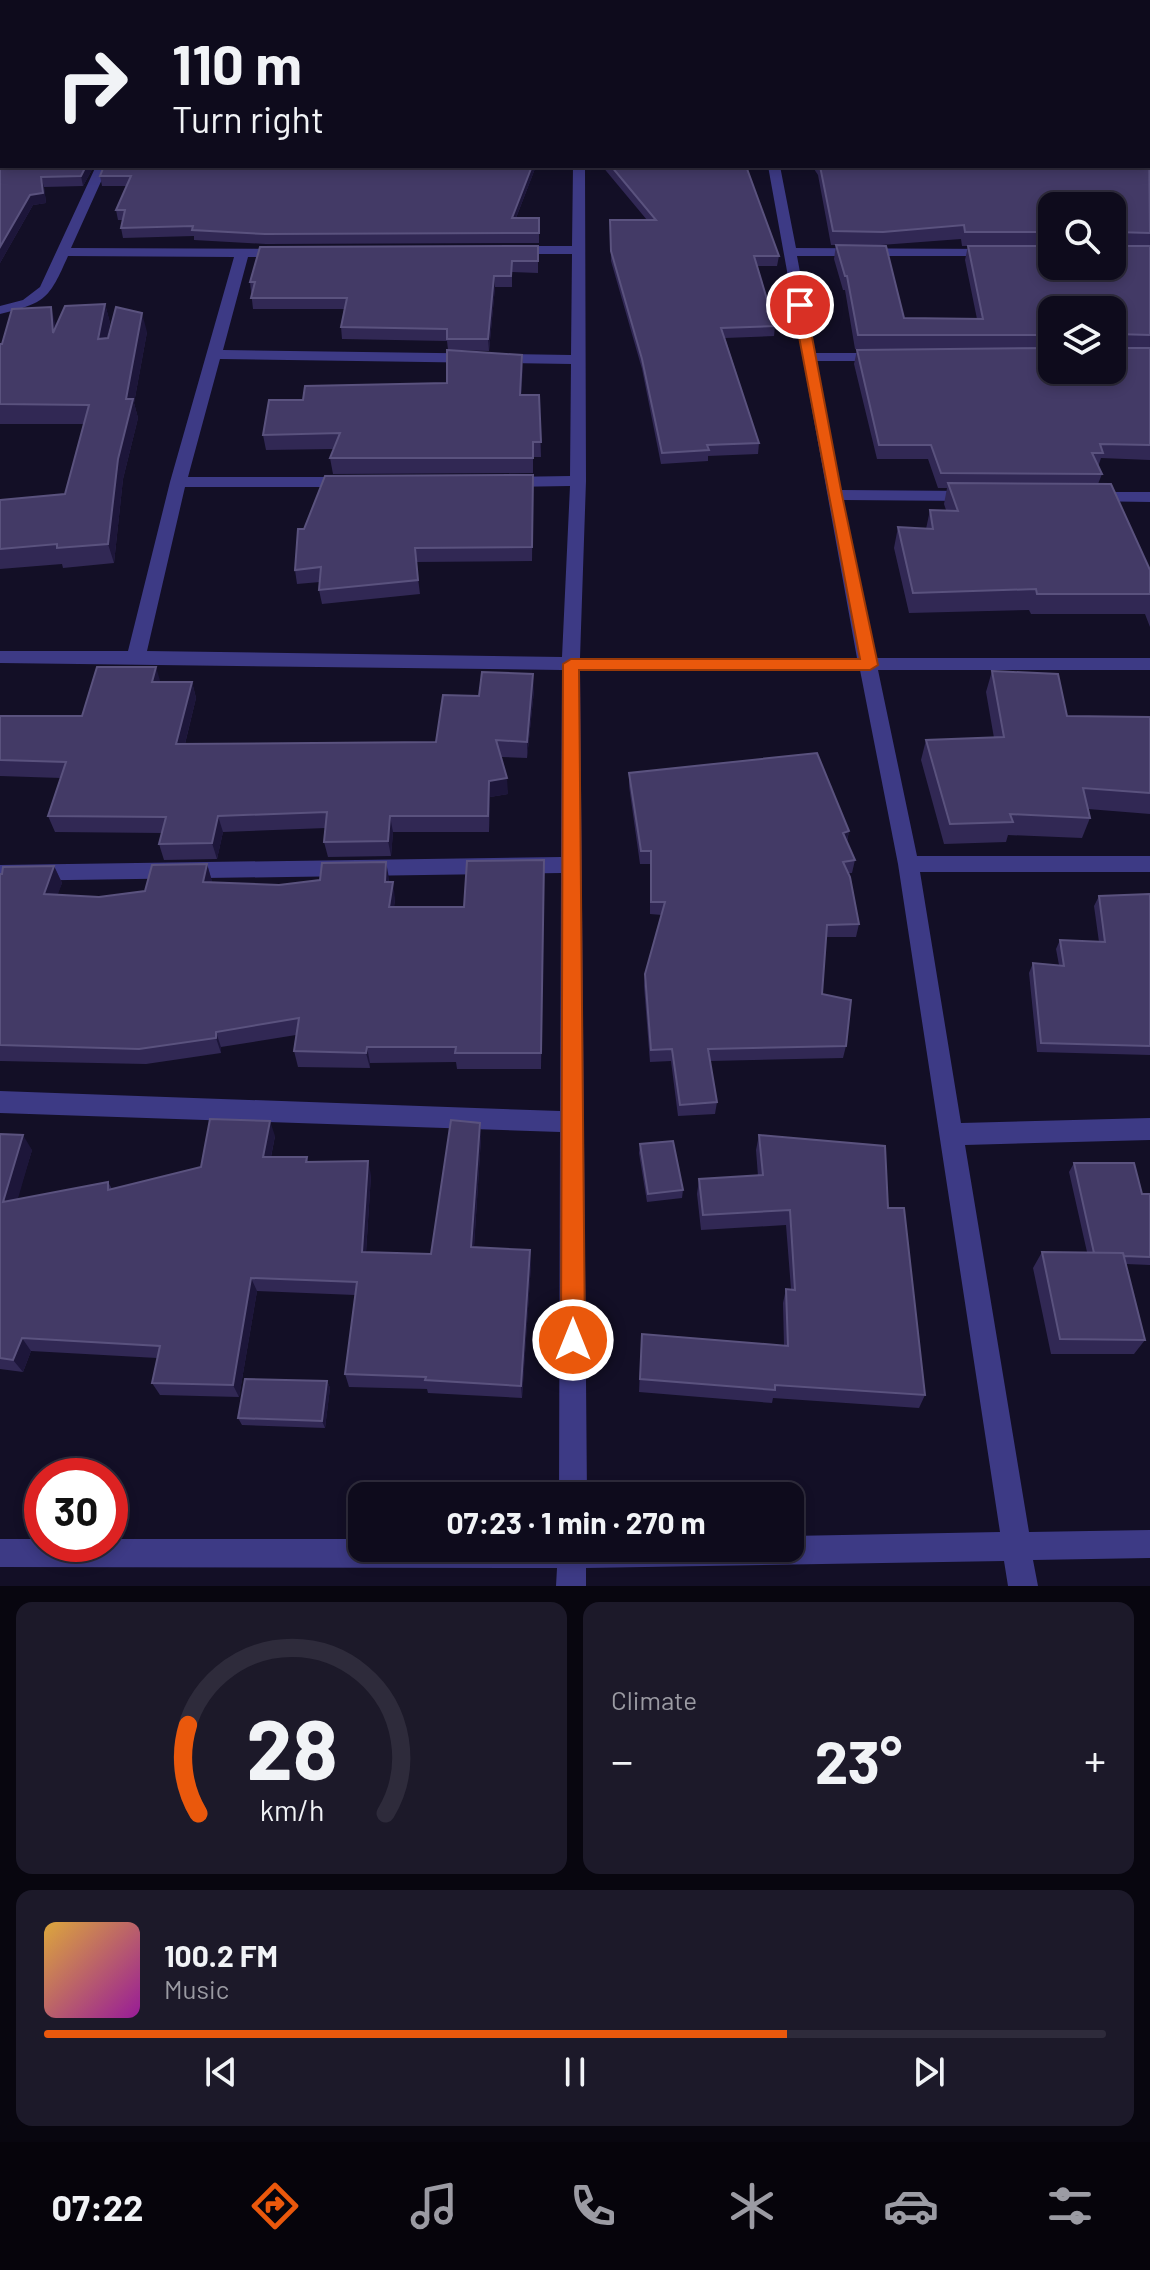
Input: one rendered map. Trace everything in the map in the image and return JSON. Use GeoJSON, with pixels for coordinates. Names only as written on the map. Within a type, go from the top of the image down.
{"type":"FeatureCollection","features":[{"type":"Feature","properties":{"kind":"street"},"geometry":{"type":"LineString","coordinates":[[0,310],[28,303],[46,289],[101,168]]}},
{"type":"Feature","properties":{"kind":"street"},"geometry":{"type":"LineString","coordinates":[[573,1482],[571,664],[578,481],[579,168]]}},
{"type":"Feature","properties":{"kind":"street"},"geometry":{"type":"LineString","coordinates":[[774,168],[834,495],[908,864],[1023,1586]]}},
{"type":"Feature","properties":{"kind":"street"},"geometry":{"type":"LineString","coordinates":[[504,250],[581,250]]}},
{"type":"Feature","properties":{"kind":"street"},"geometry":{"type":"LineString","coordinates":[[63,252],[304,253]]}},
{"type":"Feature","properties":{"kind":"street"},"geometry":{"type":"LineString","coordinates":[[791,252],[1006,252]]}},
{"type":"Feature","properties":{"kind":"street"},"geometry":{"type":"LineString","coordinates":[[136,657],[178,482],[242,254]]}},
{"type":"Feature","properties":{"kind":"street"},"geometry":{"type":"LineString","coordinates":[[212,354],[579,360]]}},
{"type":"Feature","properties":{"kind":"street"},"geometry":{"type":"LineString","coordinates":[[809,357],[900,357]]}},
{"type":"Feature","properties":{"kind":"street"},"geometry":{"type":"LineString","coordinates":[[482,482],[578,481]]}},
{"type":"Feature","properties":{"kind":"street"},"geometry":{"type":"LineString","coordinates":[[178,482],[370,482]]}},
{"type":"Feature","properties":{"kind":"street"},"geometry":{"type":"LineString","coordinates":[[834,495],[992,496]]}},
{"type":"Feature","properties":{"kind":"street"},"geometry":{"type":"LineString","coordinates":[[1071,497],[1150,497]]}},
{"type":"Feature","properties":{"kind":"street"},"geometry":{"type":"LineString","coordinates":[[0,657],[571,664],[1150,664]]}},
{"type":"Feature","properties":{"kind":"street"},"geometry":{"type":"LineString","coordinates":[[908,864],[1150,864]]}},
{"type":"Feature","properties":{"kind":"street"},"geometry":{"type":"LineString","coordinates":[[0,873],[572,865]]}},
{"type":"Feature","properties":{"kind":"street"},"geometry":{"type":"LineString","coordinates":[[0,1102],[573,1122]]}},
{"type":"Feature","properties":{"kind":"street"},"geometry":{"type":"LineString","coordinates":[[952,1134],[1150,1129]]}},
{"type":"Feature","properties":{"kind":"street"},"geometry":{"type":"LineString","coordinates":[[804,1547],[1150,1544]]}},
{"type":"Feature","properties":{"kind":"street"},"geometry":{"type":"LineString","coordinates":[[0,1553],[348,1552]]}},
{"type":"Feature","properties":{"kind":"street"},"geometry":{"type":"LineString","coordinates":[[571,1586],[572,1562]]}},
{"type":"Feature","properties":{"kind":"building"},"geometry":{"type":"Polygon","coordinates":[[[0,168],[85,168],[81,176],[41,177],[43,193],[30,195],[0,247],[0,168]]]}},
{"type":"Feature","properties":{"kind":"building"},"geometry":{"type":"Polygon","coordinates":[[[103,168],[531,168],[512,218],[539,218],[539,233],[265,234],[192,230],[193,226],[121,228],[125,210],[116,210],[131,176],[100,176],[103,168]]]}},
{"type":"Feature","properties":{"kind":"building"},"geometry":{"type":"Polygon","coordinates":[[[613,168],[747,168],[779,256],[754,256],[775,326],[721,328],[759,443],[707,445],[709,450],[662,453],[642,359],[611,251],[610,220],[656,220],[613,168]]]}},
{"type":"Feature","properties":{"kind":"building"},"geometry":{"type":"Polygon","coordinates":[[[820,168],[1149,168],[1150,233],[1126,232],[1126,192],[1038,192],[1038,232],[965,232],[964,225],[883,232],[833,231],[820,168]]]}},
{"type":"Feature","properties":{"kind":"building"},"geometry":{"type":"Polygon","coordinates":[[[836,245],[886,246],[904,318],[983,319],[968,246],[1038,246],[1038,280],[1126,280],[1126,246],[1150,246],[1150,335],[1126,334],[1126,296],[1038,296],[1038,335],[858,335],[847,276],[836,245]]]}},
{"type":"Feature","properties":{"kind":"building"},"geometry":{"type":"Polygon","coordinates":[[[538,246],[538,261],[512,261],[511,276],[494,276],[488,339],[447,339],[447,329],[341,327],[347,298],[251,298],[255,282],[250,282],[260,247],[538,246]]]}},
{"type":"Feature","properties":{"kind":"building"},"geometry":{"type":"Polygon","coordinates":[[[105,304],[98,339],[108,338],[116,307],[142,313],[126,399],[133,399],[118,459],[108,544],[0,549],[0,500],[65,494],[89,405],[0,404],[0,344],[12,309],[51,307],[53,333],[65,306],[105,304]]]}},
{"type":"Feature","properties":{"kind":"building"},"geometry":{"type":"Polygon","coordinates":[[[1038,348],[1038,384],[1126,384],[1126,348],[1150,348],[1150,445],[1100,444],[1103,453],[1092,453],[1102,474],[941,473],[931,445],[879,445],[857,350],[1038,348]]]}},
{"type":"Feature","properties":{"kind":"building"},"geometry":{"type":"Polygon","coordinates":[[[447,350],[522,355],[520,395],[539,395],[541,442],[533,442],[533,458],[330,458],[340,433],[263,435],[269,400],[303,400],[305,386],[447,383],[447,350]]]}},
{"type":"Feature","properties":{"kind":"building"},"geometry":{"type":"Polygon","coordinates":[[[533,475],[532,547],[415,548],[418,580],[319,590],[321,567],[295,570],[298,529],[304,529],[325,476],[533,475]]]}},
{"type":"Feature","properties":{"kind":"building"},"geometry":{"type":"Polygon","coordinates":[[[948,483],[1111,484],[1150,570],[1150,594],[1037,594],[1036,589],[913,593],[898,527],[933,529],[930,510],[958,511],[948,483]]]}},
{"type":"Feature","properties":{"kind":"building"},"geometry":{"type":"Polygon","coordinates":[[[97,667],[156,667],[152,682],[192,682],[176,744],[436,742],[443,695],[479,696],[482,672],[533,674],[527,742],[496,740],[507,778],[489,781],[488,816],[390,816],[388,841],[324,842],[327,812],[218,816],[212,843],[159,844],[166,817],[48,816],[66,762],[0,760],[0,716],[82,716],[97,667]]]}},
{"type":"Feature","properties":{"kind":"building"},"geometry":{"type":"Polygon","coordinates":[[[992,671],[1058,674],[1067,716],[1150,717],[1150,793],[1083,788],[1090,818],[1010,814],[1013,822],[950,824],[926,740],[1004,737],[992,671]]]}},
{"type":"Feature","properties":{"kind":"building"},"geometry":{"type":"Polygon","coordinates":[[[817,753],[849,831],[843,833],[855,860],[843,862],[850,877],[859,924],[827,925],[822,994],[851,1000],[846,1046],[708,1049],[717,1102],[680,1105],[672,1049],[651,1050],[645,974],[665,902],[651,902],[651,851],[641,851],[629,773],[817,753]]]}},
{"type":"Feature","properties":{"kind":"building"},"geometry":{"type":"Polygon","coordinates":[[[544,860],[541,1053],[455,1053],[456,1047],[367,1047],[366,1053],[294,1051],[299,1018],[216,1032],[216,1038],[139,1049],[0,1045],[0,874],[3,867],[54,866],[44,894],[99,897],[145,891],[152,865],[207,864],[203,882],[279,885],[320,880],[322,863],[386,862],[385,882],[393,882],[389,907],[464,907],[467,861],[544,860]]]}},
{"type":"Feature","properties":{"kind":"building"},"geometry":{"type":"Polygon","coordinates":[[[1150,894],[1150,1046],[1041,1043],[1033,963],[1064,966],[1060,940],[1105,942],[1099,896],[1150,894]]]}},
{"type":"Feature","properties":{"kind":"building"},"geometry":{"type":"Polygon","coordinates":[[[210,1119],[270,1121],[263,1157],[307,1157],[306,1162],[368,1161],[362,1252],[431,1254],[451,1120],[480,1123],[471,1247],[530,1250],[521,1386],[425,1380],[426,1377],[345,1374],[357,1282],[251,1278],[233,1385],[152,1383],[160,1346],[22,1338],[13,1360],[0,1358],[0,1134],[23,1135],[3,1202],[108,1182],[108,1190],[201,1167],[210,1119]]]}},
{"type":"Feature","properties":{"kind":"building"},"geometry":{"type":"Polygon","coordinates":[[[759,1135],[885,1146],[888,1208],[904,1208],[925,1395],[775,1385],[775,1390],[640,1379],[642,1334],[788,1346],[786,1289],[795,1290],[790,1210],[703,1215],[699,1179],[763,1175],[759,1135]]]}},
{"type":"Feature","properties":{"kind":"building"},"geometry":{"type":"Polygon","coordinates":[[[673,1141],[683,1190],[648,1194],[640,1144],[673,1141]]]}},
{"type":"Feature","properties":{"kind":"building"},"geometry":{"type":"Polygon","coordinates":[[[1074,1163],[1134,1163],[1142,1194],[1150,1194],[1150,1257],[1094,1253],[1074,1163]]]}},
{"type":"Feature","properties":{"kind":"building"},"geometry":{"type":"Polygon","coordinates":[[[1042,1252],[1123,1253],[1145,1340],[1060,1339],[1042,1252]]]}},
{"type":"Feature","properties":{"kind":"building"},"geometry":{"type":"Polygon","coordinates":[[[245,1379],[327,1381],[322,1421],[238,1418],[245,1379]]]}},
{"type":"Feature","properties":{"kind":"route"},"geometry":{"type":"LineString","coordinates":[[573,1340],[571,664],[870,665],[834,495],[800,305]]}}]}
